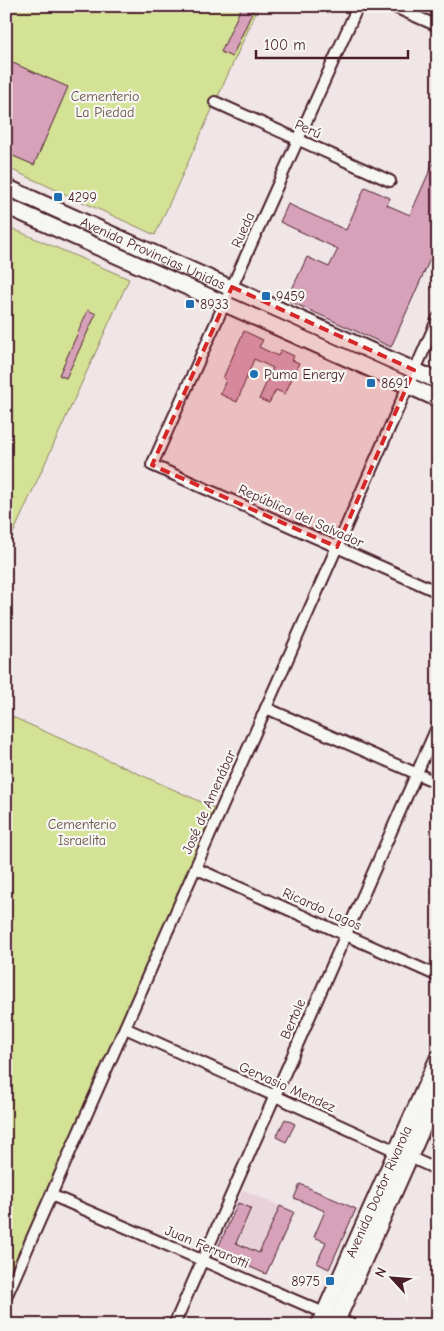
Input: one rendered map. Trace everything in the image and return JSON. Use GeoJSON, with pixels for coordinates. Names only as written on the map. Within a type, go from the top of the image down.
{"type":"FeatureCollection","features":[{"type":"Feature","properties":{"kind":"main road","name":"Avenida Provincias Unidas"},"geometry":{"type":"LineString","coordinates":[[6,187],[438,381]]}},
{"type":"Feature","properties":{"kind":"main road","name":"Avenida Provincias Unidas"},"geometry":{"type":"LineString","coordinates":[[6,206],[438,399]]}},
{"type":"Feature","properties":{"kind":"main road","name":"Avenida Doctor Rivarola"},"geometry":{"type":"LineString","coordinates":[[329,1320],[403,1154],[438,1058]]}},
{"type":"Feature","properties":{"kind":"main road","name":"Avenida Doctor Rivarola"},"geometry":{"type":"LineString","coordinates":[[403,1154],[438,1093]]}},
{"type":"Feature","properties":{"kind":"street","name":"Rueda"},"geometry":{"type":"LineString","coordinates":[[152,465],[358,6]]}},
{"type":"Feature","properties":{"kind":"street"},"geometry":{"type":"LineString","coordinates":[[392,6],[438,26]]}},
{"type":"Feature","properties":{"kind":"street","name":"Perú"},"geometry":{"type":"LineString","coordinates":[[215,102],[390,181]]}},
{"type":"Feature","properties":{"kind":"street","name":"José de Amenábar"},"geometry":{"type":"LineString","coordinates":[[6,1297],[438,318]]}},
{"type":"Feature","properties":{"kind":"street","name":"República del Salvador"},"geometry":{"type":"LineString","coordinates":[[152,465],[438,592]]}},
{"type":"Feature","properties":{"kind":"street"},"geometry":{"type":"LineString","coordinates":[[266,708],[438,783]]}},
{"type":"Feature","properties":{"kind":"street","name":"Bertole"},"geometry":{"type":"LineString","coordinates":[[174,1325],[438,725]]}},
{"type":"Feature","properties":{"kind":"street","name":"Ricardo Lagos"},"geometry":{"type":"LineString","coordinates":[[195,868],[438,976]]}},
{"type":"Feature","properties":{"kind":"street","name":"Gervasio Mendez"},"geometry":{"type":"LineString","coordinates":[[125,1028],[438,1170]]}},
{"type":"Feature","properties":{"kind":"street","name":"Juan Ferrarotti"},"geometry":{"type":"LineString","coordinates":[[52,1195],[202,1260],[329,1320],[352,1325]]}},
{"type":"Feature","properties":{"kind":"highlighted area"},"geometry":{"type":"Polygon","coordinates":[[[232,287],[414,370],[337,547],[152,465],[232,287]]]}},
{"type":"Feature","properties":{"kind":"shaded area"},"geometry":{"type":"Polygon","coordinates":[[[243,1190],[294,1212],[266,1274],[216,1252],[243,1190]]]}},
{"type":"Feature","properties":{"kind":"green space","name":"Cementerio La Piedad"},"geometry":{"type":"Polygon","coordinates":[[[6,6],[259,6],[155,235],[6,167],[6,6]]]}},
{"type":"Feature","properties":{"kind":"green space"},"geometry":{"type":"Polygon","coordinates":[[[6,226],[129,279],[6,549],[6,226]]]}},
{"type":"Feature","properties":{"kind":"green space","name":"Cementerio Israelita"},"geometry":{"type":"Polygon","coordinates":[[[6,714],[219,810],[6,1287],[6,714]]]}},
{"type":"Feature","properties":{"kind":"building"},"geometry":{"type":"Polygon","coordinates":[[[242,6],[255,6],[232,57],[221,52],[242,6]]]}},
{"type":"Feature","properties":{"kind":"building"},"geometry":{"type":"Polygon","coordinates":[[[6,60],[68,87],[34,165],[6,153],[6,60]]]}},
{"type":"Feature","properties":{"kind":"building"},"geometry":{"type":"Polygon","coordinates":[[[438,152],[438,241],[391,347],[287,300],[307,257],[329,267],[338,249],[280,222],[288,204],[346,230],[365,187],[390,198],[387,205],[410,215],[438,152]]]}},
{"type":"Feature","properties":{"kind":"building"},"geometry":{"type":"Polygon","coordinates":[[[88,310],[96,314],[66,378],[59,375],[88,310]]]}},
{"type":"Feature","properties":{"kind":"building"},"geometry":{"type":"Polygon","coordinates":[[[244,331],[263,340],[259,347],[278,356],[281,350],[294,356],[292,360],[299,363],[285,394],[276,390],[269,403],[259,399],[273,368],[254,359],[237,402],[220,394],[226,380],[223,378],[244,331]]]}},
{"type":"Feature","properties":{"kind":"building"},"geometry":{"type":"Polygon","coordinates":[[[285,1119],[295,1124],[286,1142],[276,1137],[285,1119]]]}},
{"type":"Feature","properties":{"kind":"building"},"geometry":{"type":"Polygon","coordinates":[[[300,1184],[356,1209],[329,1269],[317,1263],[326,1242],[314,1237],[325,1211],[294,1198],[300,1184]]]}},
{"type":"Feature","properties":{"kind":"building"},"geometry":{"type":"Polygon","coordinates":[[[238,1203],[251,1208],[236,1243],[259,1253],[280,1206],[294,1212],[266,1274],[216,1252],[238,1203]]]}},
{"type":"Feature","properties":{"kind":"place","name":"4299"},"geometry":{"type":"Point","coordinates":[58,197]}},
{"type":"Feature","properties":{"kind":"place","name":"9459"},"geometry":{"type":"Point","coordinates":[266,296]}},
{"type":"Feature","properties":{"kind":"place","name":"8933"},"geometry":{"type":"Point","coordinates":[190,304]}},
{"type":"Feature","properties":{"kind":"place","name":"Puma Energy"},"geometry":{"type":"Point","coordinates":[254,374]}},
{"type":"Feature","properties":{"kind":"place","name":"8691"},"geometry":{"type":"Point","coordinates":[371,383]}},
{"type":"Feature","properties":{"kind":"place","name":"8975"},"geometry":{"type":"Point","coordinates":[330,1281]}}]}
